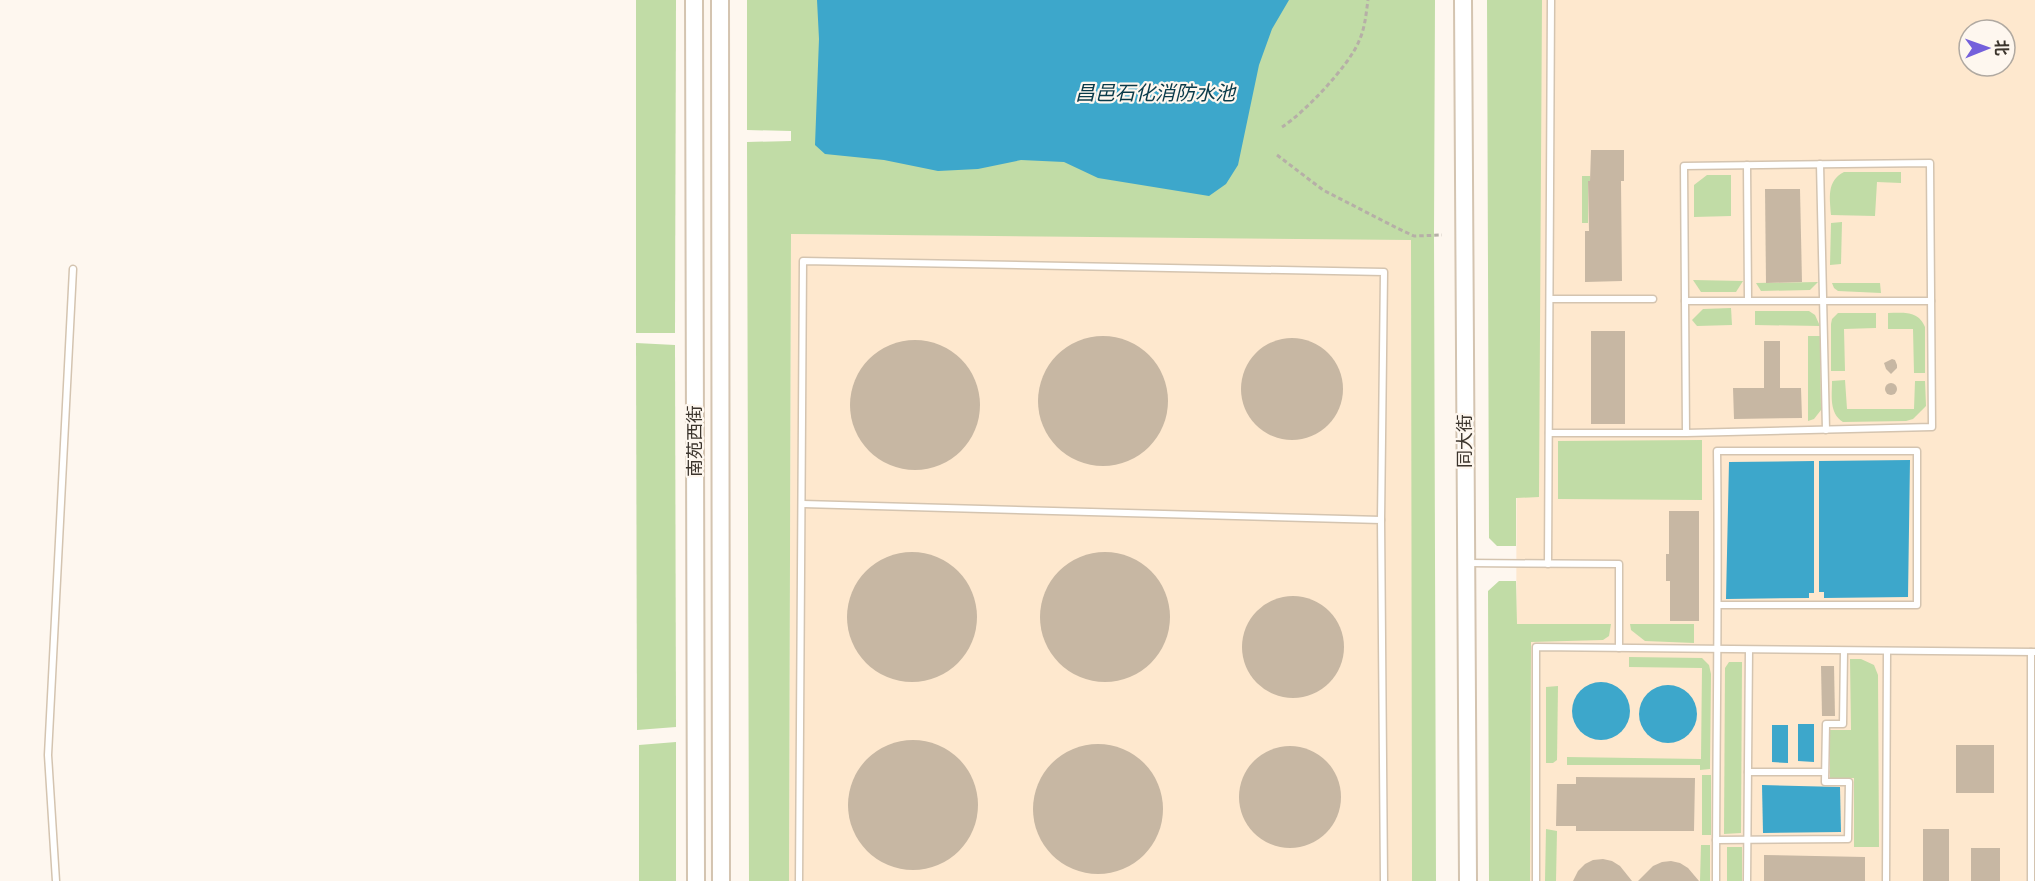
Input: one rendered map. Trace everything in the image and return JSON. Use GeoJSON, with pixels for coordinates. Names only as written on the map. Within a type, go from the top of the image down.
{"type":"FeatureCollection","features":[{"type":"Feature","properties":{"kind":"main road","name":"南苑西街"},"geometry":{"type":"LineString","coordinates":[[694,0],[696,881]]}},
{"type":"Feature","properties":{"kind":"main road","name":"南苑西街"},"geometry":{"type":"LineString","coordinates":[[720,0],[721,881]]}},
{"type":"Feature","properties":{"kind":"main road","name":"同大街"},"geometry":{"type":"LineString","coordinates":[[1463,0],[1468,881]]}},
{"type":"Feature","properties":{"kind":"lane"},"geometry":{"type":"LineString","coordinates":[[1548,564],[1551,0]]}},
{"type":"Feature","properties":{"kind":"lane"},"geometry":{"type":"LineString","coordinates":[[1549,434],[1686,433],[1932,427],[1930,163],[1684,166],[1686,433]]}},
{"type":"Feature","properties":{"kind":"lane"},"geometry":{"type":"LineString","coordinates":[[1820,164],[1826,430]]}},
{"type":"Feature","properties":{"kind":"lane"},"geometry":{"type":"LineString","coordinates":[[1747,165],[1748,300]]}},
{"type":"Feature","properties":{"kind":"lane"},"geometry":{"type":"LineString","coordinates":[[799,881],[803,261],[1384,272],[1381,520],[1384,881]]}},
{"type":"Feature","properties":{"kind":"lane"},"geometry":{"type":"LineString","coordinates":[[56,881],[48,755],[73,269]]}},
{"type":"Feature","properties":{"kind":"lane"},"geometry":{"type":"LineString","coordinates":[[1550,299],[1653,299]]}},
{"type":"Feature","properties":{"kind":"lane"},"geometry":{"type":"LineString","coordinates":[[1685,301],[1931,302]]}},
{"type":"Feature","properties":{"kind":"lane"},"geometry":{"type":"LineString","coordinates":[[1716,881],[1716,650],[1719,605],[1717,451],[1917,451],[1917,605],[1719,605]]}},
{"type":"Feature","properties":{"kind":"lane"},"geometry":{"type":"LineString","coordinates":[[803,504],[1381,520]]}},
{"type":"Feature","properties":{"kind":"lane"},"geometry":{"type":"LineString","coordinates":[[1466,563],[1619,564],[1619,648]]}},
{"type":"Feature","properties":{"kind":"lane"},"geometry":{"type":"LineString","coordinates":[[1536,881],[1536,647],[2033,652],[2031,881]]}},
{"type":"Feature","properties":{"kind":"lane"},"geometry":{"type":"LineString","coordinates":[[1747,881],[1749,650]]}},
{"type":"Feature","properties":{"kind":"lane"},"geometry":{"type":"LineString","coordinates":[[1716,840],[1848,840],[1849,782],[1825,782],[1826,724],[1843,724],[1844,651]]}},
{"type":"Feature","properties":{"kind":"lane"},"geometry":{"type":"LineString","coordinates":[[1886,881],[1887,651]]}},
{"type":"Feature","properties":{"kind":"lane"},"geometry":{"type":"LineString","coordinates":[[1748,772],[1825,772]]}},
{"type":"Feature","properties":{"kind":"path"},"geometry":{"type":"LineString","coordinates":[[1282,127],[1290,122],[1332,80],[1351,55],[1364,27],[1368,0]]}},
{"type":"Feature","properties":{"kind":"path"},"geometry":{"type":"LineString","coordinates":[[1277,155],[1323,190],[1397,228],[1414,236],[1442,236]]}},
{"type":"Feature","properties":{"kind":"shaded area"},"geometry":{"type":"Polygon","coordinates":[[[1517,0],[2035,0],[2035,881],[1516,881],[1517,0]]]}},
{"type":"Feature","properties":{"kind":"shaded area"},"geometry":{"type":"Polygon","coordinates":[[[791,234],[1411,239],[1415,881],[789,881],[791,234]]]}},
{"type":"Feature","properties":{"kind":"green space"},"geometry":{"type":"Polygon","coordinates":[[[636,0],[676,0],[675,333],[636,333],[636,0]]]}},
{"type":"Feature","properties":{"kind":"green space"},"geometry":{"type":"Polygon","coordinates":[[[747,0],[1435,0],[1436,881],[1412,881],[1411,240],[791,234],[789,881],[749,881],[747,142],[791,141],[791,131],[747,130],[747,0]]]}},
{"type":"Feature","properties":{"kind":"green space"},"geometry":{"type":"Polygon","coordinates":[[[1487,0],[1542,0],[1539,497],[1516,498],[1516,546],[1497,546],[1489,538],[1487,0]]]}},
{"type":"Feature","properties":{"kind":"green space"},"geometry":{"type":"Polygon","coordinates":[[[1844,172],[1901,172],[1901,183],[1877,182],[1875,216],[1831,215],[1830,191],[1834,180],[1844,172]]]}},
{"type":"Feature","properties":{"kind":"green space"},"geometry":{"type":"Polygon","coordinates":[[[1707,175],[1731,175],[1731,216],[1694,217],[1694,185],[1707,175]]]}},
{"type":"Feature","properties":{"kind":"green space"},"geometry":{"type":"Polygon","coordinates":[[[1582,176],[1590,176],[1588,223],[1582,223],[1582,176]]]}},
{"type":"Feature","properties":{"kind":"green space"},"geometry":{"type":"Polygon","coordinates":[[[1842,222],[1841,264],[1830,265],[1831,223],[1842,222]]]}},
{"type":"Feature","properties":{"kind":"green space"},"geometry":{"type":"Polygon","coordinates":[[[1693,280],[1743,281],[1736,292],[1701,292],[1693,280]]]}},
{"type":"Feature","properties":{"kind":"green space"},"geometry":{"type":"Polygon","coordinates":[[[1818,282],[1810,290],[1761,291],[1756,283],[1818,282]]]}},
{"type":"Feature","properties":{"kind":"green space"},"geometry":{"type":"Polygon","coordinates":[[[1832,283],[1880,283],[1881,293],[1838,291],[1832,283]]]}},
{"type":"Feature","properties":{"kind":"green space"},"geometry":{"type":"Polygon","coordinates":[[[1731,308],[1732,325],[1697,326],[1692,320],[1703,309],[1731,308]]]}},
{"type":"Feature","properties":{"kind":"green space"},"geometry":{"type":"Polygon","coordinates":[[[1755,311],[1809,311],[1815,315],[1820,326],[1755,325],[1755,311]]]}},
{"type":"Feature","properties":{"kind":"green space"},"geometry":{"type":"Polygon","coordinates":[[[1838,313],[1876,313],[1876,328],[1844,329],[1845,371],[1831,371],[1831,324],[1832,319],[1838,313]]]}},
{"type":"Feature","properties":{"kind":"green space"},"geometry":{"type":"Polygon","coordinates":[[[1888,313],[1914,315],[1922,322],[1925,327],[1925,373],[1914,373],[1913,329],[1888,329],[1888,313]]]}},
{"type":"Feature","properties":{"kind":"green space"},"geometry":{"type":"Polygon","coordinates":[[[1808,336],[1820,336],[1821,410],[1814,419],[1808,421],[1808,336]]]}},
{"type":"Feature","properties":{"kind":"green space"},"geometry":{"type":"Polygon","coordinates":[[[636,343],[675,345],[676,727],[637,730],[636,343]]]}},
{"type":"Feature","properties":{"kind":"green space"},"geometry":{"type":"Polygon","coordinates":[[[1845,380],[1847,409],[1914,409],[1915,381],[1925,381],[1926,406],[1913,419],[1906,421],[1843,422],[1833,409],[1832,381],[1845,380]]]}},
{"type":"Feature","properties":{"kind":"green space"},"geometry":{"type":"Polygon","coordinates":[[[1702,440],[1702,500],[1558,499],[1558,441],[1702,440]]]}},
{"type":"Feature","properties":{"kind":"green space"},"geometry":{"type":"Polygon","coordinates":[[[1499,581],[1516,581],[1517,624],[1611,624],[1609,636],[1603,640],[1531,642],[1530,881],[1489,881],[1488,591],[1499,581]]]}},
{"type":"Feature","properties":{"kind":"green space"},"geometry":{"type":"Polygon","coordinates":[[[1630,624],[1694,624],[1694,643],[1645,641],[1631,630],[1630,624]]]}},
{"type":"Feature","properties":{"kind":"green space"},"geometry":{"type":"Polygon","coordinates":[[[1629,657],[1702,658],[1709,665],[1711,674],[1710,769],[1700,770],[1700,765],[1567,765],[1567,757],[1701,759],[1702,668],[1629,667],[1629,657]]]}},
{"type":"Feature","properties":{"kind":"green space"},"geometry":{"type":"Polygon","coordinates":[[[1850,659],[1861,659],[1874,665],[1878,675],[1879,847],[1854,847],[1854,778],[1830,778],[1830,730],[1851,730],[1850,659]]]}},
{"type":"Feature","properties":{"kind":"green space"},"geometry":{"type":"Polygon","coordinates":[[[1729,662],[1742,662],[1741,833],[1724,834],[1725,668],[1729,662]]]}},
{"type":"Feature","properties":{"kind":"green space"},"geometry":{"type":"Polygon","coordinates":[[[1558,686],[1557,760],[1553,763],[1546,763],[1546,687],[1558,686]]]}},
{"type":"Feature","properties":{"kind":"green space"},"geometry":{"type":"Polygon","coordinates":[[[676,742],[676,881],[639,881],[639,745],[676,742]]]}},
{"type":"Feature","properties":{"kind":"green space"},"geometry":{"type":"Polygon","coordinates":[[[1702,775],[1711,775],[1711,835],[1702,835],[1702,775]]]}},
{"type":"Feature","properties":{"kind":"green space"},"geometry":{"type":"Polygon","coordinates":[[[1546,829],[1557,831],[1556,881],[1545,881],[1546,829]]]}},
{"type":"Feature","properties":{"kind":"green space"},"geometry":{"type":"Polygon","coordinates":[[[1701,845],[1710,845],[1710,881],[1700,881],[1701,845]]]}},
{"type":"Feature","properties":{"kind":"green space"},"geometry":{"type":"Polygon","coordinates":[[[1727,847],[1742,847],[1742,881],[1727,881],[1727,847]]]}},
{"type":"Feature","properties":{"kind":"water","name":"昌邑石化消防水池"},"geometry":{"type":"Polygon","coordinates":[[[817,0],[1289,0],[1272,29],[1259,65],[1238,165],[1226,184],[1209,196],[1098,178],[1064,162],[1021,160],[978,169],[938,171],[884,160],[825,154],[815,145],[819,39],[817,0]]]}},
{"type":"Feature","properties":{"kind":"water"},"geometry":{"type":"Polygon","coordinates":[[[1910,460],[1908,597],[1824,598],[1824,592],[1819,592],[1819,461],[1910,460]]]}},
{"type":"Feature","properties":{"kind":"water"},"geometry":{"type":"Polygon","coordinates":[[[1814,461],[1814,593],[1809,593],[1809,598],[1726,599],[1729,462],[1814,461]]]}},
{"type":"Feature","properties":{"kind":"water"},"geometry":{"type":"Polygon","coordinates":[[[1601,682],[1617,687],[1625,695],[1630,711],[1625,727],[1617,735],[1601,740],[1585,735],[1577,727],[1572,711],[1577,695],[1585,687],[1601,682]]]}},
{"type":"Feature","properties":{"kind":"water"},"geometry":{"type":"Polygon","coordinates":[[[1668,685],[1684,690],[1692,698],[1697,714],[1692,730],[1684,738],[1668,743],[1652,738],[1644,730],[1639,714],[1644,698],[1652,690],[1668,685]]]}},
{"type":"Feature","properties":{"kind":"water"},"geometry":{"type":"Polygon","coordinates":[[[1798,724],[1814,724],[1814,762],[1798,761],[1798,724]]]}},
{"type":"Feature","properties":{"kind":"water"},"geometry":{"type":"Polygon","coordinates":[[[1772,725],[1788,725],[1788,763],[1772,762],[1772,725]]]}},
{"type":"Feature","properties":{"kind":"water"},"geometry":{"type":"Polygon","coordinates":[[[1762,785],[1840,787],[1841,832],[1763,833],[1762,785]]]}},
{"type":"Feature","properties":{"kind":"building"},"geometry":{"type":"Polygon","coordinates":[[[1591,150],[1624,150],[1624,181],[1621,181],[1622,281],[1585,282],[1585,231],[1589,231],[1588,181],[1590,181],[1591,150]]]}},
{"type":"Feature","properties":{"kind":"building"},"geometry":{"type":"Polygon","coordinates":[[[1765,189],[1800,189],[1802,282],[1766,283],[1765,189]]]}},
{"type":"Feature","properties":{"kind":"building"},"geometry":{"type":"Polygon","coordinates":[[[1591,331],[1625,331],[1625,424],[1591,424],[1591,331]]]}},
{"type":"Feature","properties":{"kind":"building"},"geometry":{"type":"Polygon","coordinates":[[[1103,336],[1128,341],[1149,355],[1163,376],[1168,401],[1163,426],[1149,447],[1128,461],[1103,466],[1078,461],[1057,447],[1043,426],[1038,401],[1043,376],[1057,355],[1078,341],[1103,336]]]}},
{"type":"Feature","properties":{"kind":"building"},"geometry":{"type":"Polygon","coordinates":[[[1292,338],[1312,342],[1328,353],[1339,369],[1343,389],[1339,409],[1328,425],[1312,436],[1292,440],[1272,436],[1256,425],[1245,409],[1241,389],[1245,369],[1256,353],[1272,342],[1292,338]]]}},
{"type":"Feature","properties":{"kind":"building"},"geometry":{"type":"Polygon","coordinates":[[[915,340],[940,345],[961,359],[975,380],[980,405],[975,430],[961,451],[940,465],[915,470],[890,465],[869,451],[855,430],[850,405],[855,380],[869,359],[890,345],[915,340]]]}},
{"type":"Feature","properties":{"kind":"building"},"geometry":{"type":"Polygon","coordinates":[[[1764,341],[1780,341],[1780,388],[1801,388],[1802,418],[1734,419],[1733,388],[1764,388],[1764,341]]]}},
{"type":"Feature","properties":{"kind":"building"},"geometry":{"type":"Polygon","coordinates":[[[1895,360],[1897,368],[1891,374],[1884,363],[1895,360]]]}},
{"type":"Feature","properties":{"kind":"building"},"geometry":{"type":"Polygon","coordinates":[[[1893,383],[1897,389],[1893,395],[1889,395],[1885,387],[1893,383]]]}},
{"type":"Feature","properties":{"kind":"building"},"geometry":{"type":"Polygon","coordinates":[[[1669,511],[1699,511],[1699,621],[1670,621],[1670,581],[1666,581],[1666,554],[1669,554],[1669,511]]]}},
{"type":"Feature","properties":{"kind":"building"},"geometry":{"type":"Polygon","coordinates":[[[912,552],[937,557],[958,571],[972,592],[977,617],[972,642],[958,663],[937,677],[912,682],[887,677],[866,663],[852,642],[847,617],[852,592],[866,571],[887,557],[912,552]]]}},
{"type":"Feature","properties":{"kind":"building"},"geometry":{"type":"Polygon","coordinates":[[[1105,552],[1130,557],[1151,571],[1165,592],[1170,617],[1165,642],[1151,663],[1130,677],[1105,682],[1080,677],[1059,663],[1045,642],[1040,617],[1045,592],[1059,571],[1080,557],[1105,552]]]}},
{"type":"Feature","properties":{"kind":"building"},"geometry":{"type":"Polygon","coordinates":[[[1293,596],[1313,600],[1329,611],[1340,627],[1344,647],[1340,667],[1329,683],[1313,694],[1293,698],[1273,694],[1257,683],[1246,667],[1242,647],[1246,627],[1257,611],[1273,600],[1293,596]]]}},
{"type":"Feature","properties":{"kind":"building"},"geometry":{"type":"Polygon","coordinates":[[[1821,666],[1834,666],[1835,716],[1822,716],[1821,666]]]}},
{"type":"Feature","properties":{"kind":"building"},"geometry":{"type":"Polygon","coordinates":[[[913,740],[938,745],[959,759],[973,780],[978,805],[973,830],[959,851],[938,865],[913,870],[888,865],[867,851],[853,830],[848,805],[853,780],[867,759],[888,745],[913,740]]]}},
{"type":"Feature","properties":{"kind":"building"},"geometry":{"type":"Polygon","coordinates":[[[1098,744],[1123,749],[1144,763],[1158,784],[1163,809],[1158,834],[1144,855],[1123,869],[1098,874],[1073,869],[1052,855],[1038,834],[1033,809],[1038,784],[1052,763],[1073,749],[1098,744]]]}},
{"type":"Feature","properties":{"kind":"building"},"geometry":{"type":"Polygon","coordinates":[[[1956,745],[1994,745],[1994,793],[1956,793],[1956,745]]]}},
{"type":"Feature","properties":{"kind":"building"},"geometry":{"type":"Polygon","coordinates":[[[1290,746],[1310,750],[1326,761],[1337,777],[1341,797],[1337,817],[1326,833],[1310,844],[1290,848],[1270,844],[1254,833],[1243,817],[1239,797],[1243,777],[1254,761],[1270,750],[1290,746]]]}},
{"type":"Feature","properties":{"kind":"building"},"geometry":{"type":"Polygon","coordinates":[[[1576,777],[1695,778],[1694,831],[1576,831],[1576,826],[1556,826],[1557,784],[1576,784],[1576,777]]]}},
{"type":"Feature","properties":{"kind":"building"},"geometry":{"type":"Polygon","coordinates":[[[1923,829],[1949,829],[1949,881],[1923,881],[1923,829]]]}},
{"type":"Feature","properties":{"kind":"building"},"geometry":{"type":"Polygon","coordinates":[[[1971,848],[2000,848],[2000,881],[1971,881],[1971,848]]]}},
{"type":"Feature","properties":{"kind":"building"},"geometry":{"type":"Polygon","coordinates":[[[1764,855],[1865,857],[1865,881],[1764,881],[1764,855]]]}},
{"type":"Feature","properties":{"kind":"building"},"geometry":{"type":"Polygon","coordinates":[[[1603,859],[1620,866],[1632,881],[1573,881],[1585,864],[1603,859]]]}},
{"type":"Feature","properties":{"kind":"building"},"geometry":{"type":"Polygon","coordinates":[[[1671,861],[1688,868],[1699,881],[1638,881],[1653,866],[1671,861]]]}}]}
